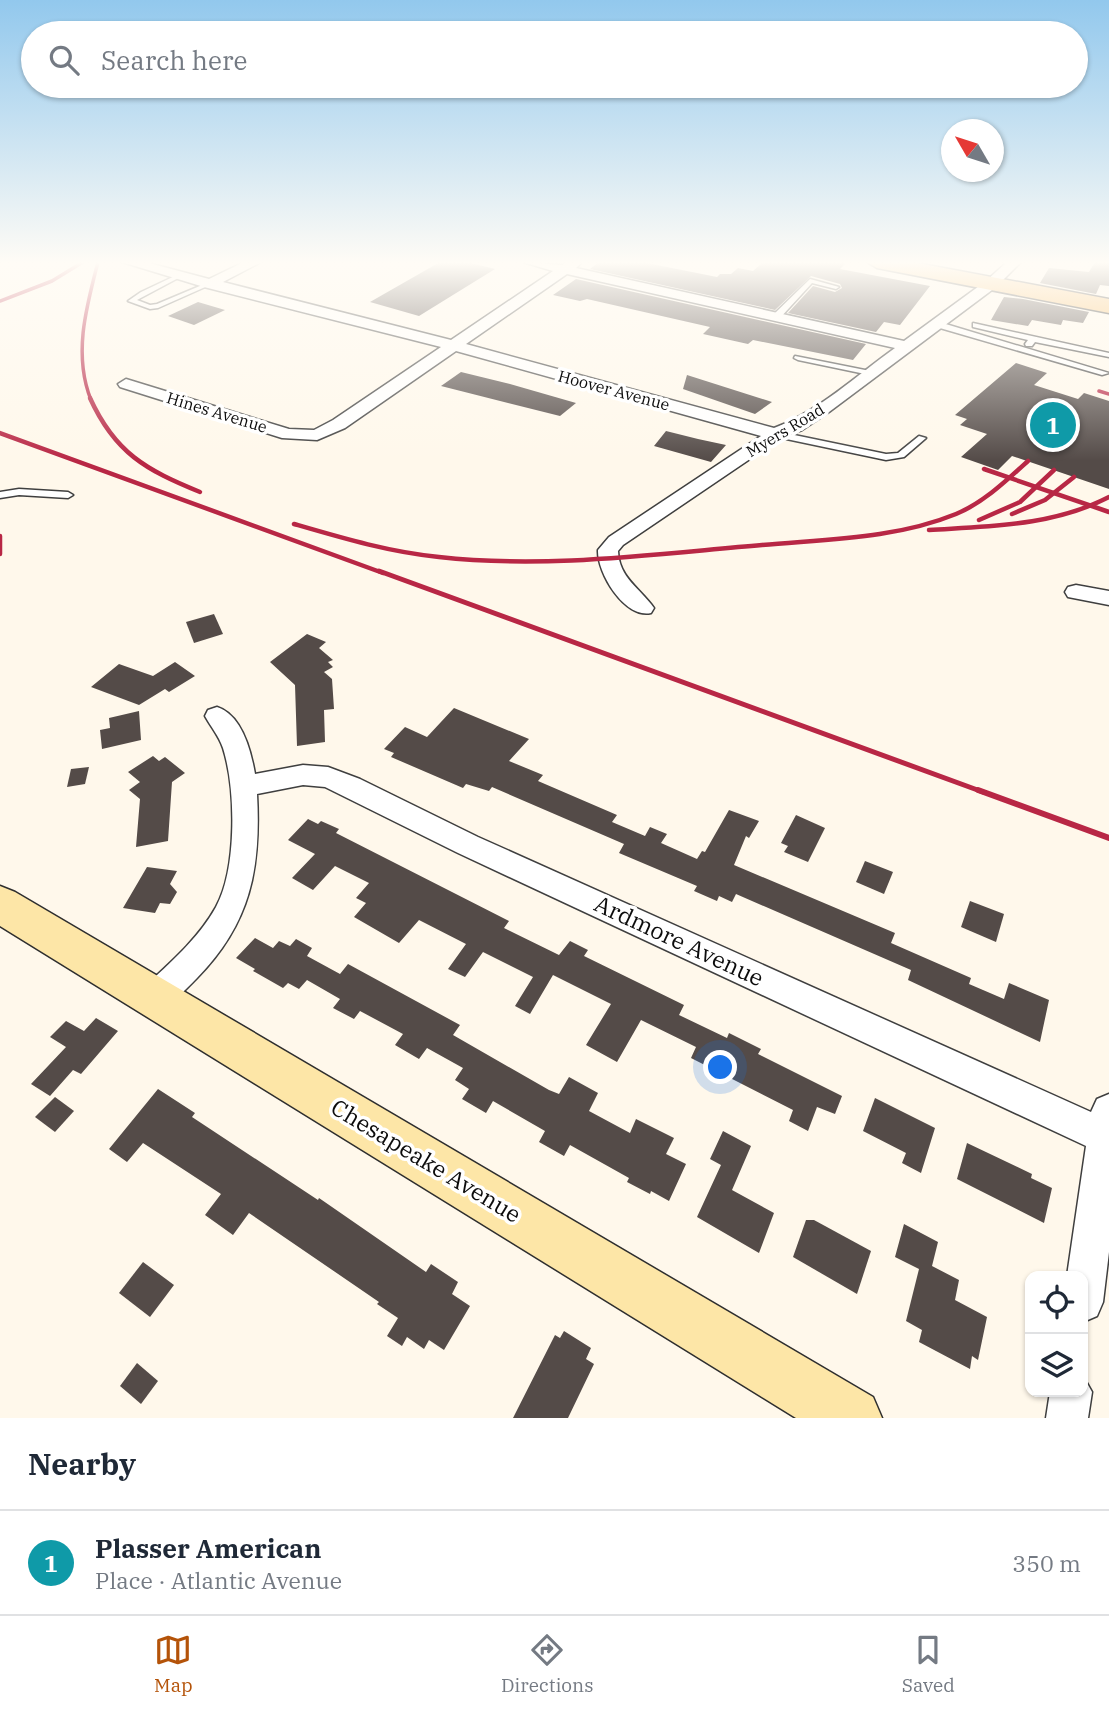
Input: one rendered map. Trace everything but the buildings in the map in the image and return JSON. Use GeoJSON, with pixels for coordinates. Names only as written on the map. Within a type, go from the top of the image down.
{"type":"FeatureCollection","features":[{"type":"Feature","properties":{"kind":"street","name":"Hoover Avenue"},"geometry":{"type":"LineString","coordinates":[[384,328],[775,434]]}},
{"type":"Feature","properties":{"kind":"street"},"geometry":{"type":"LineString","coordinates":[[455,346],[481,328]]}},
{"type":"Feature","properties":{"kind":"street"},"geometry":{"type":"LineString","coordinates":[[826,328],[907,346]]}},
{"type":"Feature","properties":{"kind":"street","name":"Myers Road"},"geometry":{"type":"LineString","coordinates":[[643,608],[620,585],[607,559],[608,550],[775,434],[796,426],[930,328]]}},
{"type":"Feature","properties":{"kind":"street","name":"Hines Avenue"},"geometry":{"type":"LineString","coordinates":[[125,384],[288,434],[310,436],[326,432],[339,424],[455,346]]}},
{"type":"Feature","properties":{"kind":"street"},"geometry":{"type":"LineString","coordinates":[[1076,592],[1109,598]]}},
{"type":"Feature","properties":{"kind":"street"},"geometry":{"type":"LineString","coordinates":[[155,997],[210,942],[233,901],[242,857],[244,786],[230,732],[217,716]]}},
{"type":"Feature","properties":{"kind":"street","name":"Ardmore Avenue"},"geometry":{"type":"LineString","coordinates":[[244,786],[303,775],[328,777],[351,786],[468,845],[1108,1128]]}},
{"type":"Feature","properties":{"kind":"street","name":"Chesapeake Avenue"},"geometry":{"type":"LineString","coordinates":[[0,904],[852,1418]]}},
{"type":"Feature","properties":{"kind":"street"},"geometry":{"type":"LineString","coordinates":[[1087,1271],[1108,1128]]}},
{"type":"Feature","properties":{"kind":"street"},"geometry":{"type":"LineString","coordinates":[[1067,1418],[1070,1397]]}},
{"type":"Feature","properties":{"kind":"lane"},"geometry":{"type":"LineString","coordinates":[[951,328],[1105,373]]}},
{"type":"Feature","properties":{"kind":"lane"},"geometry":{"type":"LineString","coordinates":[[989,328],[1109,355]]}},
{"type":"Feature","properties":{"kind":"lane"},"geometry":{"type":"LineString","coordinates":[[1024,349],[1033,339]]}},
{"type":"Feature","properties":{"kind":"lane"},"geometry":{"type":"LineString","coordinates":[[798,358],[870,373]]}},
{"type":"Feature","properties":{"kind":"lane"},"geometry":{"type":"LineString","coordinates":[[775,434],[886,457],[901,455],[922,438]]}},
{"type":"Feature","properties":{"kind":"lane"},"geometry":{"type":"LineString","coordinates":[[0,495],[19,492],[68,495]]}},
{"type":"Feature","properties":{"kind":"railway"},"geometry":{"type":"LineString","coordinates":[[83,328],[83,366],[91,400]]}},
{"type":"Feature","properties":{"kind":"railway"},"geometry":{"type":"LineString","coordinates":[[1099,391],[1109,394]]}},
{"type":"Feature","properties":{"kind":"railway"},"geometry":{"type":"LineString","coordinates":[[91,400],[110,433],[134,457],[164,476],[200,492]]}},
{"type":"Feature","properties":{"kind":"railway"},"geometry":{"type":"LineString","coordinates":[[0,433],[383,573]]}},
{"type":"Feature","properties":{"kind":"railway"},"geometry":{"type":"LineString","coordinates":[[1009,478],[1028,461]]}},
{"type":"Feature","properties":{"kind":"railway"},"geometry":{"type":"LineString","coordinates":[[984,469],[1009,478]]}},
{"type":"Feature","properties":{"kind":"railway"},"geometry":{"type":"LineString","coordinates":[[1036,487],[1054,470]]}},
{"type":"Feature","properties":{"kind":"railway"},"geometry":{"type":"LineString","coordinates":[[1054,493],[1074,477]]}},
{"type":"Feature","properties":{"kind":"railway"},"geometry":{"type":"LineString","coordinates":[[294,524],[384,548],[439,557],[560,561],[641,556],[836,539],[909,529],[956,514],[976,504],[1009,478]]}},
{"type":"Feature","properties":{"kind":"railway"},"geometry":{"type":"LineString","coordinates":[[1009,478],[1036,487]]}},
{"type":"Feature","properties":{"kind":"railway"},"geometry":{"type":"LineString","coordinates":[[979,520],[1020,502],[1036,487]]}},
{"type":"Feature","properties":{"kind":"railway"},"geometry":{"type":"LineString","coordinates":[[1036,487],[1054,493]]}},
{"type":"Feature","properties":{"kind":"railway"},"geometry":{"type":"LineString","coordinates":[[1012,514],[1045,500],[1054,493]]}},
{"type":"Feature","properties":{"kind":"railway"},"geometry":{"type":"LineString","coordinates":[[1054,493],[1091,506]]}},
{"type":"Feature","properties":{"kind":"railway"},"geometry":{"type":"LineString","coordinates":[[1091,506],[1109,497]]}},
{"type":"Feature","properties":{"kind":"railway"},"geometry":{"type":"LineString","coordinates":[[929,530],[1021,523],[1091,506]]}},
{"type":"Feature","properties":{"kind":"railway"},"geometry":{"type":"LineString","coordinates":[[1091,506],[1109,512]]}},
{"type":"Feature","properties":{"kind":"railway"},"geometry":{"type":"LineString","coordinates":[[0,536],[0,554]]}},
{"type":"Feature","properties":{"kind":"railway"},"geometry":{"type":"LineString","coordinates":[[379,571],[983,792]]}},
{"type":"Feature","properties":{"kind":"railway"},"geometry":{"type":"LineString","coordinates":[[978,790],[1109,838]]}},
{"type":"Feature","properties":{"kind":"place","name":"Plasser American"},"geometry":{"type":"Point","coordinates":[1053,425]}}]}
